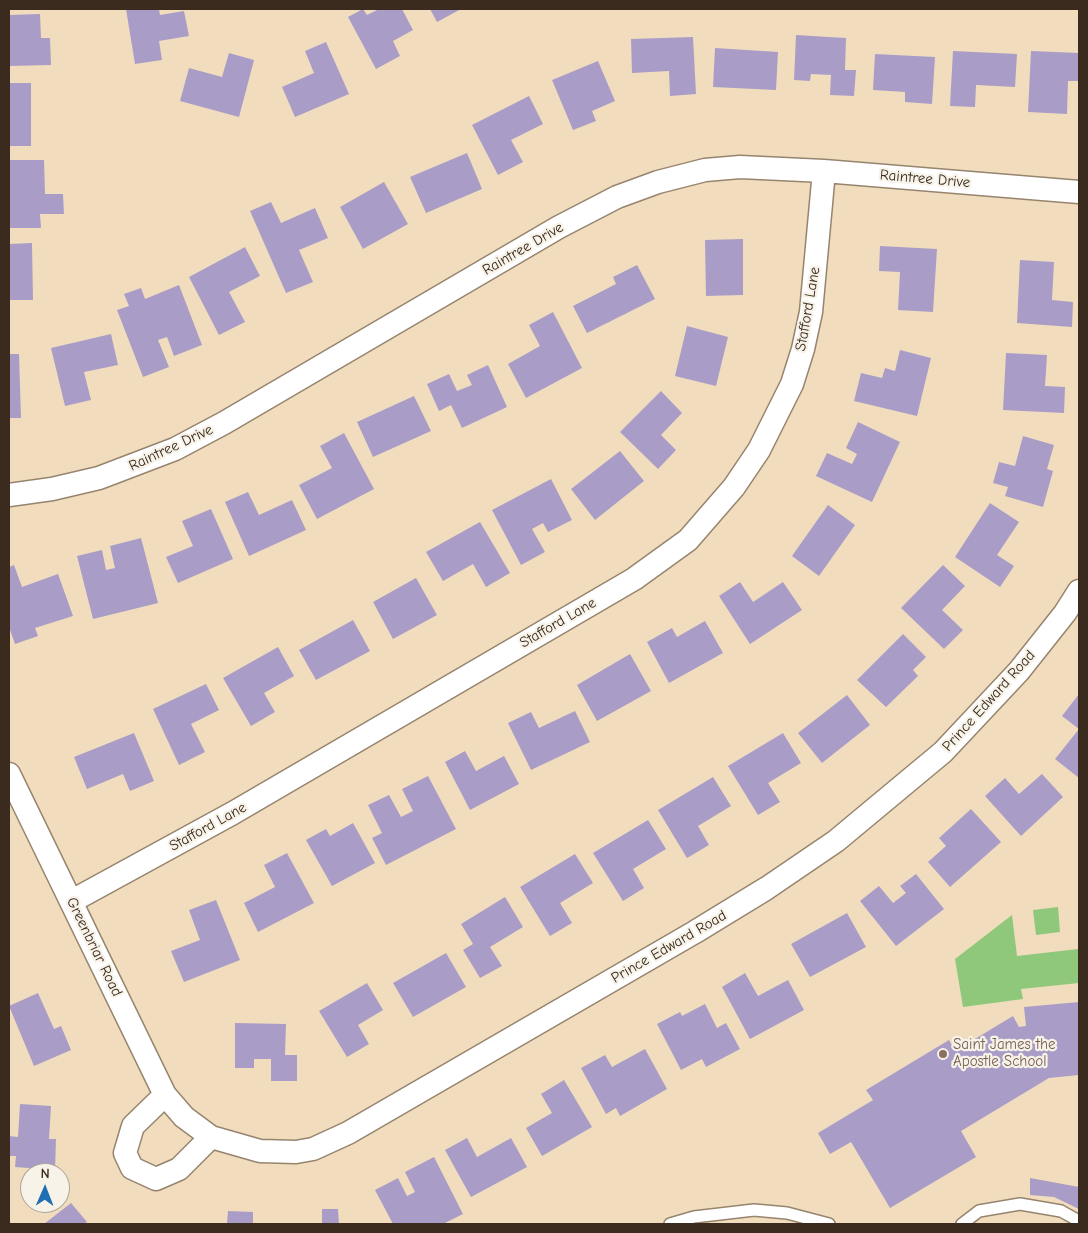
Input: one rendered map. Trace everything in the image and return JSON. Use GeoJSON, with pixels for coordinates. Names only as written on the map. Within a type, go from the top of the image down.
{"type":"FeatureCollection","features":[{"type":"Feature","properties":{"kind":"street","name":"Raintree Drive"},"geometry":{"type":"LineString","coordinates":[[9,495],[52,489],[99,478],[175,449],[559,227],[617,197],[658,182],[705,170],[740,167],[824,171],[1079,192]]}},
{"type":"Feature","properties":{"kind":"street","name":"Stafford Lane"},"geometry":{"type":"LineString","coordinates":[[72,902],[233,814],[634,579],[688,540],[734,487],[759,450],[792,384],[811,312],[824,171]]}},
{"type":"Feature","properties":{"kind":"street","name":"Prince Edward Road"},"geometry":{"type":"LineString","coordinates":[[184,1117],[211,1137],[260,1151],[282,1153],[313,1149],[326,1144],[365,1124],[768,888],[843,836],[943,752],[1018,671],[1065,613],[1079,591]]}},
{"type":"Feature","properties":{"kind":"street","name":"Greenbriar Road"},"geometry":{"type":"LineString","coordinates":[[9,774],[165,1095],[184,1117]]}},
{"type":"Feature","properties":{"kind":"street"},"geometry":{"type":"LineString","coordinates":[[165,1095],[133,1126],[125,1154],[132,1168],[156,1179],[179,1169],[211,1137]]}},
{"type":"Feature","properties":{"kind":"lane"},"geometry":{"type":"LineString","coordinates":[[962,1224],[979,1211],[1020,1204],[1061,1211],[1079,1221]]}},
{"type":"Feature","properties":{"kind":"lane"},"geometry":{"type":"LineString","coordinates":[[670,1224],[694,1217],[754,1210],[787,1213],[829,1224]]}},
{"type":"Feature","properties":{"kind":"green space"},"geometry":{"type":"Polygon","coordinates":[[[1058,907],[1060,932],[1036,935],[1033,910],[1058,907]]]}},
{"type":"Feature","properties":{"kind":"green space"},"geometry":{"type":"Polygon","coordinates":[[[1012,915],[1017,956],[1078,949],[1079,983],[1021,989],[1023,999],[963,1007],[955,959],[1012,915]]]}},
{"type":"Feature","properties":{"kind":"building"},"geometry":{"type":"Polygon","coordinates":[[[126,9],[159,9],[160,15],[184,11],[189,36],[159,41],[162,60],[135,64],[126,9]]]}},
{"type":"Feature","properties":{"kind":"building"},"geometry":{"type":"Polygon","coordinates":[[[363,9],[367,15],[379,9],[402,9],[413,30],[393,41],[400,56],[376,69],[348,17],[363,9]]]}},
{"type":"Feature","properties":{"kind":"building"},"geometry":{"type":"Polygon","coordinates":[[[430,9],[461,9],[437,22],[430,9]]]}},
{"type":"Feature","properties":{"kind":"building"},"geometry":{"type":"Polygon","coordinates":[[[40,14],[41,38],[50,38],[51,65],[9,66],[9,15],[40,14]]]}},
{"type":"Feature","properties":{"kind":"building"},"geometry":{"type":"Polygon","coordinates":[[[796,35],[846,38],[845,70],[856,70],[854,96],[830,95],[831,75],[811,74],[810,81],[794,80],[796,35]]]}},
{"type":"Feature","properties":{"kind":"building"},"geometry":{"type":"Polygon","coordinates":[[[693,37],[696,94],[670,96],[669,71],[632,73],[631,39],[693,37]]]}},
{"type":"Feature","properties":{"kind":"building"},"geometry":{"type":"Polygon","coordinates":[[[326,42],[349,94],[295,117],[282,87],[314,73],[305,51],[326,42]]]}},
{"type":"Feature","properties":{"kind":"building"},"geometry":{"type":"Polygon","coordinates":[[[715,48],[778,52],[776,90],[713,87],[715,48]]]}},
{"type":"Feature","properties":{"kind":"building"},"geometry":{"type":"Polygon","coordinates":[[[953,51],[1017,54],[1015,87],[976,85],[975,107],[950,106],[953,51]]]}},
{"type":"Feature","properties":{"kind":"building"},"geometry":{"type":"Polygon","coordinates":[[[1031,51],[1079,53],[1079,81],[1068,81],[1067,114],[1028,112],[1031,51]]]}},
{"type":"Feature","properties":{"kind":"building"},"geometry":{"type":"Polygon","coordinates":[[[229,53],[254,60],[239,117],[180,101],[189,68],[222,77],[229,53]]]}},
{"type":"Feature","properties":{"kind":"building"},"geometry":{"type":"Polygon","coordinates":[[[875,54],[935,57],[932,104],[905,102],[905,92],[873,90],[875,54]]]}},
{"type":"Feature","properties":{"kind":"building"},"geometry":{"type":"Polygon","coordinates":[[[598,61],[615,101],[592,111],[596,121],[573,130],[552,80],[598,61]]]}},
{"type":"Feature","properties":{"kind":"building"},"geometry":{"type":"Polygon","coordinates":[[[9,83],[31,83],[31,146],[9,146],[9,83]]]}},
{"type":"Feature","properties":{"kind":"building"},"geometry":{"type":"Polygon","coordinates":[[[529,96],[543,124],[511,140],[523,162],[498,175],[472,125],[529,96]]]}},
{"type":"Feature","properties":{"kind":"building"},"geometry":{"type":"Polygon","coordinates":[[[467,153],[482,189],[426,213],[410,177],[467,153]]]}},
{"type":"Feature","properties":{"kind":"building"},"geometry":{"type":"Polygon","coordinates":[[[9,160],[44,160],[45,194],[63,194],[64,214],[40,214],[41,228],[9,228],[9,160]]]}},
{"type":"Feature","properties":{"kind":"building"},"geometry":{"type":"Polygon","coordinates":[[[384,182],[408,224],[363,249],[340,207],[384,182]]]}},
{"type":"Feature","properties":{"kind":"building"},"geometry":{"type":"Polygon","coordinates":[[[271,202],[281,223],[315,208],[328,238],[299,250],[313,282],[286,293],[250,211],[271,202]]]}},
{"type":"Feature","properties":{"kind":"building"},"geometry":{"type":"Polygon","coordinates":[[[743,239],[743,295],[706,296],[705,240],[743,239]]]}},
{"type":"Feature","properties":{"kind":"building"},"geometry":{"type":"Polygon","coordinates":[[[32,243],[33,300],[9,300],[9,244],[32,243]]]}},
{"type":"Feature","properties":{"kind":"building"},"geometry":{"type":"Polygon","coordinates":[[[880,246],[937,249],[933,312],[898,310],[900,272],[879,271],[880,246]]]}},
{"type":"Feature","properties":{"kind":"building"},"geometry":{"type":"Polygon","coordinates":[[[245,247],[260,276],[229,292],[245,322],[219,335],[189,277],[245,247]]]}},
{"type":"Feature","properties":{"kind":"building"},"geometry":{"type":"Polygon","coordinates":[[[1020,260],[1054,262],[1052,300],[1073,302],[1072,327],[1017,323],[1020,260]]]}},
{"type":"Feature","properties":{"kind":"building"},"geometry":{"type":"Polygon","coordinates":[[[637,265],[655,299],[587,333],[573,306],[616,284],[613,277],[637,265]]]}},
{"type":"Feature","properties":{"kind":"building"},"geometry":{"type":"Polygon","coordinates":[[[179,285],[202,345],[174,356],[167,337],[158,340],[169,367],[143,377],[117,310],[129,306],[124,294],[141,288],[145,299],[179,285]]]}},
{"type":"Feature","properties":{"kind":"building"},"geometry":{"type":"Polygon","coordinates":[[[553,312],[582,368],[526,398],[508,364],[540,346],[529,325],[553,312]]]}},
{"type":"Feature","properties":{"kind":"building"},"geometry":{"type":"Polygon","coordinates":[[[687,326],[728,337],[716,386],[675,376],[687,326]]]}},
{"type":"Feature","properties":{"kind":"building"},"geometry":{"type":"Polygon","coordinates":[[[111,334],[118,365],[84,372],[91,400],[65,406],[51,348],[111,334]]]}},
{"type":"Feature","properties":{"kind":"building"},"geometry":{"type":"Polygon","coordinates":[[[900,350],[931,358],[917,416],[854,401],[861,373],[882,378],[885,368],[895,371],[900,350]]]}},
{"type":"Feature","properties":{"kind":"building"},"geometry":{"type":"Polygon","coordinates":[[[1006,353],[1047,355],[1045,386],[1065,387],[1064,413],[1003,410],[1006,353]]]}},
{"type":"Feature","properties":{"kind":"building"},"geometry":{"type":"Polygon","coordinates":[[[9,354],[19,354],[21,418],[9,418],[9,354]]]}},
{"type":"Feature","properties":{"kind":"building"},"geometry":{"type":"Polygon","coordinates":[[[488,365],[507,407],[462,428],[451,405],[439,411],[427,384],[449,374],[457,391],[472,385],[467,375],[488,365]]]}},
{"type":"Feature","properties":{"kind":"building"},"geometry":{"type":"Polygon","coordinates":[[[661,391],[682,413],[661,435],[676,450],[658,469],[620,432],[661,391]]]}},
{"type":"Feature","properties":{"kind":"building"},"geometry":{"type":"Polygon","coordinates":[[[414,396],[431,431],[373,457],[357,422],[414,396]]]}},
{"type":"Feature","properties":{"kind":"building"},"geometry":{"type":"Polygon","coordinates":[[[858,422],[900,442],[872,502],[816,476],[827,453],[852,464],[857,454],[846,448],[858,422]]]}},
{"type":"Feature","properties":{"kind":"building"},"geometry":{"type":"Polygon","coordinates":[[[344,433],[374,489],[317,519],[299,485],[332,468],[320,446],[344,433]]]}},
{"type":"Feature","properties":{"kind":"building"},"geometry":{"type":"Polygon","coordinates":[[[1023,436],[1054,445],[1047,469],[1053,471],[1043,507],[1005,496],[1008,487],[993,483],[999,462],[1015,466],[1023,436]]]}},
{"type":"Feature","properties":{"kind":"building"},"geometry":{"type":"Polygon","coordinates":[[[620,451],[644,481],[595,520],[571,489],[620,451]]]}},
{"type":"Feature","properties":{"kind":"building"},"geometry":{"type":"Polygon","coordinates":[[[551,479],[572,520],[548,532],[543,523],[532,529],[545,552],[521,565],[492,510],[551,479]]]}},
{"type":"Feature","properties":{"kind":"building"},"geometry":{"type":"Polygon","coordinates":[[[248,492],[259,515],[292,500],[306,530],[249,556],[225,502],[248,492]]]}},
{"type":"Feature","properties":{"kind":"building"},"geometry":{"type":"Polygon","coordinates":[[[990,503],[1019,522],[997,555],[1014,566],[1000,587],[955,557],[990,503]]]}},
{"type":"Feature","properties":{"kind":"building"},"geometry":{"type":"Polygon","coordinates":[[[828,505],[855,525],[819,576],[792,556],[828,505]]]}},
{"type":"Feature","properties":{"kind":"building"},"geometry":{"type":"Polygon","coordinates":[[[211,509],[233,559],[178,583],[166,557],[193,546],[182,521],[211,509]]]}},
{"type":"Feature","properties":{"kind":"building"},"geometry":{"type":"Polygon","coordinates":[[[480,522],[510,573],[486,587],[473,564],[443,581],[426,552],[480,522]]]}},
{"type":"Feature","properties":{"kind":"building"},"geometry":{"type":"Polygon","coordinates":[[[141,538],[158,603],[93,619],[77,556],[102,550],[106,570],[115,568],[110,546],[141,538]]]}},
{"type":"Feature","properties":{"kind":"building"},"geometry":{"type":"Polygon","coordinates":[[[14,565],[22,587],[58,574],[73,616],[35,628],[38,636],[15,644],[9,627],[9,567],[14,565]]]}},
{"type":"Feature","properties":{"kind":"building"},"geometry":{"type":"Polygon","coordinates":[[[943,565],[965,586],[942,610],[963,630],[944,649],[901,608],[943,565]]]}},
{"type":"Feature","properties":{"kind":"building"},"geometry":{"type":"Polygon","coordinates":[[[416,578],[437,615],[393,639],[373,602],[416,578]]]}},
{"type":"Feature","properties":{"kind":"building"},"geometry":{"type":"Polygon","coordinates":[[[740,582],[753,602],[783,582],[802,610],[750,644],[719,596],[740,582]]]}},
{"type":"Feature","properties":{"kind":"building"},"geometry":{"type":"Polygon","coordinates":[[[353,620],[370,651],[316,680],[299,650],[353,620]]]}},
{"type":"Feature","properties":{"kind":"building"},"geometry":{"type":"Polygon","coordinates":[[[705,621],[723,653],[669,683],[647,642],[672,628],[677,637],[705,621]]]}},
{"type":"Feature","properties":{"kind":"building"},"geometry":{"type":"Polygon","coordinates":[[[903,634],[926,657],[913,670],[918,676],[886,707],[857,680],[903,634]]]}},
{"type":"Feature","properties":{"kind":"building"},"geometry":{"type":"Polygon","coordinates":[[[278,647],[294,676],[264,693],[275,712],[251,726],[223,678],[278,647]]]}},
{"type":"Feature","properties":{"kind":"building"},"geometry":{"type":"Polygon","coordinates":[[[630,654],[651,691],[597,721],[577,685],[630,654]]]}},
{"type":"Feature","properties":{"kind":"building"},"geometry":{"type":"Polygon","coordinates":[[[206,684],[219,710],[191,724],[205,752],[179,765],[153,709],[206,684]]]}},
{"type":"Feature","properties":{"kind":"building"},"geometry":{"type":"Polygon","coordinates":[[[1079,694],[1079,729],[1062,716],[1079,694]]]}},
{"type":"Feature","properties":{"kind":"building"},"geometry":{"type":"Polygon","coordinates":[[[847,695],[870,725],[822,763],[798,733],[847,695]]]}},
{"type":"Feature","properties":{"kind":"building"},"geometry":{"type":"Polygon","coordinates":[[[575,711],[590,742],[531,770],[508,723],[531,712],[539,728],[575,711]]]}},
{"type":"Feature","properties":{"kind":"building"},"geometry":{"type":"Polygon","coordinates":[[[1079,729],[1079,778],[1055,759],[1079,729]]]}},
{"type":"Feature","properties":{"kind":"building"},"geometry":{"type":"Polygon","coordinates":[[[134,733],[154,781],[130,791],[123,774],[87,789],[74,757],[134,733]]]}},
{"type":"Feature","properties":{"kind":"building"},"geometry":{"type":"Polygon","coordinates":[[[783,733],[801,763],[768,783],[780,802],[758,815],[728,766],[783,733]]]}},
{"type":"Feature","properties":{"kind":"building"},"geometry":{"type":"Polygon","coordinates":[[[465,751],[476,771],[504,756],[519,784],[470,810],[445,762],[465,751]]]}},
{"type":"Feature","properties":{"kind":"building"},"geometry":{"type":"Polygon","coordinates":[[[1042,774],[1063,797],[1021,836],[985,796],[1005,778],[1019,794],[1042,774]]]}},
{"type":"Feature","properties":{"kind":"building"},"geometry":{"type":"Polygon","coordinates":[[[428,776],[456,829],[386,865],[372,838],[382,833],[368,805],[389,795],[401,817],[413,811],[402,789],[428,776]]]}},
{"type":"Feature","properties":{"kind":"building"},"geometry":{"type":"Polygon","coordinates":[[[713,777],[731,806],[698,826],[709,845],[687,858],[658,810],[713,777]]]}},
{"type":"Feature","properties":{"kind":"building"},"geometry":{"type":"Polygon","coordinates":[[[971,809],[1001,842],[950,887],[928,862],[946,846],[939,838],[971,809]]]}},
{"type":"Feature","properties":{"kind":"building"},"geometry":{"type":"Polygon","coordinates":[[[648,820],[666,849],[633,869],[644,888],[623,901],[593,853],[648,820]]]}},
{"type":"Feature","properties":{"kind":"building"},"geometry":{"type":"Polygon","coordinates":[[[353,823],[375,863],[332,886],[306,840],[326,829],[330,836],[353,823]]]}},
{"type":"Feature","properties":{"kind":"building"},"geometry":{"type":"Polygon","coordinates":[[[287,853],[314,903],[258,932],[244,903],[275,887],[264,865],[287,853]]]}},
{"type":"Feature","properties":{"kind":"building"},"geometry":{"type":"Polygon","coordinates":[[[575,854],[593,883],[560,903],[572,923],[550,936],[520,887],[575,854]]]}},
{"type":"Feature","properties":{"kind":"building"},"geometry":{"type":"Polygon","coordinates":[[[916,874],[944,909],[896,946],[860,901],[879,886],[893,903],[906,893],[900,886],[916,874]]]}},
{"type":"Feature","properties":{"kind":"building"},"geometry":{"type":"Polygon","coordinates":[[[505,897],[523,927],[490,947],[502,966],[480,978],[463,950],[473,944],[461,924],[505,897]]]}},
{"type":"Feature","properties":{"kind":"building"},"geometry":{"type":"Polygon","coordinates":[[[216,900],[240,960],[184,982],[171,951],[200,940],[189,910],[216,900]]]}},
{"type":"Feature","properties":{"kind":"building"},"geometry":{"type":"Polygon","coordinates":[[[847,913],[866,947],[810,977],[791,944],[847,913]]]}},
{"type":"Feature","properties":{"kind":"building"},"geometry":{"type":"Polygon","coordinates":[[[446,953],[466,987],[413,1017],[393,983],[446,953]]]}},
{"type":"Feature","properties":{"kind":"building"},"geometry":{"type":"Polygon","coordinates":[[[745,973],[758,996],[788,980],[804,1010],[750,1039],[722,987],[745,973]]]}},
{"type":"Feature","properties":{"kind":"building"},"geometry":{"type":"Polygon","coordinates":[[[367,983],[383,1010],[358,1025],[369,1044],[347,1057],[319,1011],[367,983]]]}},
{"type":"Feature","properties":{"kind":"building"},"geometry":{"type":"Polygon","coordinates":[[[38,993],[54,1029],[61,1026],[71,1050],[34,1066],[9,1006],[38,993]]]}},
{"type":"Feature","properties":{"kind":"building"},"geometry":{"type":"Polygon","coordinates":[[[1079,1002],[1079,1075],[1049,1078],[961,1131],[976,1157],[890,1208],[851,1142],[830,1154],[818,1133],[873,1100],[866,1090],[949,1040],[955,1051],[1013,1016],[1019,1027],[1026,1026],[1024,1007],[1079,1002]]]}},
{"type":"Feature","properties":{"kind":"building"},"geometry":{"type":"Polygon","coordinates":[[[705,1004],[717,1028],[726,1023],[740,1049],[706,1067],[702,1059],[681,1070],[657,1024],[680,1012],[682,1016],[705,1004]]]}},
{"type":"Feature","properties":{"kind":"building"},"geometry":{"type":"Polygon","coordinates":[[[235,1023],[286,1024],[285,1055],[297,1055],[297,1081],[271,1081],[271,1059],[254,1059],[254,1068],[235,1068],[235,1023]]]}},
{"type":"Feature","properties":{"kind":"building"},"geometry":{"type":"Polygon","coordinates":[[[645,1049],[667,1089],[620,1116],[616,1108],[606,1114],[581,1068],[605,1055],[612,1067],[645,1049]]]}},
{"type":"Feature","properties":{"kind":"building"},"geometry":{"type":"Polygon","coordinates":[[[564,1080],[592,1127],[542,1156],[526,1128],[552,1113],[541,1094],[564,1080]]]}},
{"type":"Feature","properties":{"kind":"building"},"geometry":{"type":"Polygon","coordinates":[[[20,1104],[51,1106],[49,1139],[56,1139],[55,1163],[20,1163],[20,1167],[15,1167],[16,1156],[9,1156],[9,1136],[18,1137],[20,1104]]]}},
{"type":"Feature","properties":{"kind":"building"},"geometry":{"type":"Polygon","coordinates":[[[467,1138],[477,1157],[511,1138],[527,1167],[471,1197],[445,1150],[467,1138]]]}},
{"type":"Feature","properties":{"kind":"building"},"geometry":{"type":"Polygon","coordinates":[[[434,1157],[463,1214],[443,1224],[393,1224],[375,1190],[398,1178],[407,1196],[415,1192],[405,1172],[434,1157]]]}},
{"type":"Feature","properties":{"kind":"building"},"geometry":{"type":"Polygon","coordinates":[[[1030,1178],[1079,1187],[1079,1209],[1054,1197],[1030,1195],[1030,1178]]]}},
{"type":"Feature","properties":{"kind":"building"},"geometry":{"type":"Polygon","coordinates":[[[70,1204],[87,1222],[84,1224],[44,1224],[58,1213],[70,1213],[70,1204]]]}},
{"type":"Feature","properties":{"kind":"building"},"geometry":{"type":"Polygon","coordinates":[[[322,1209],[338,1209],[339,1224],[322,1224],[322,1209]]]}},
{"type":"Feature","properties":{"kind":"building"},"geometry":{"type":"Polygon","coordinates":[[[228,1211],[253,1212],[253,1224],[227,1224],[228,1211]]]}},
{"type":"Feature","properties":{"kind":"place","name":"Saint James the Apostle School"},"geometry":{"type":"Point","coordinates":[943,1054]}}]}
